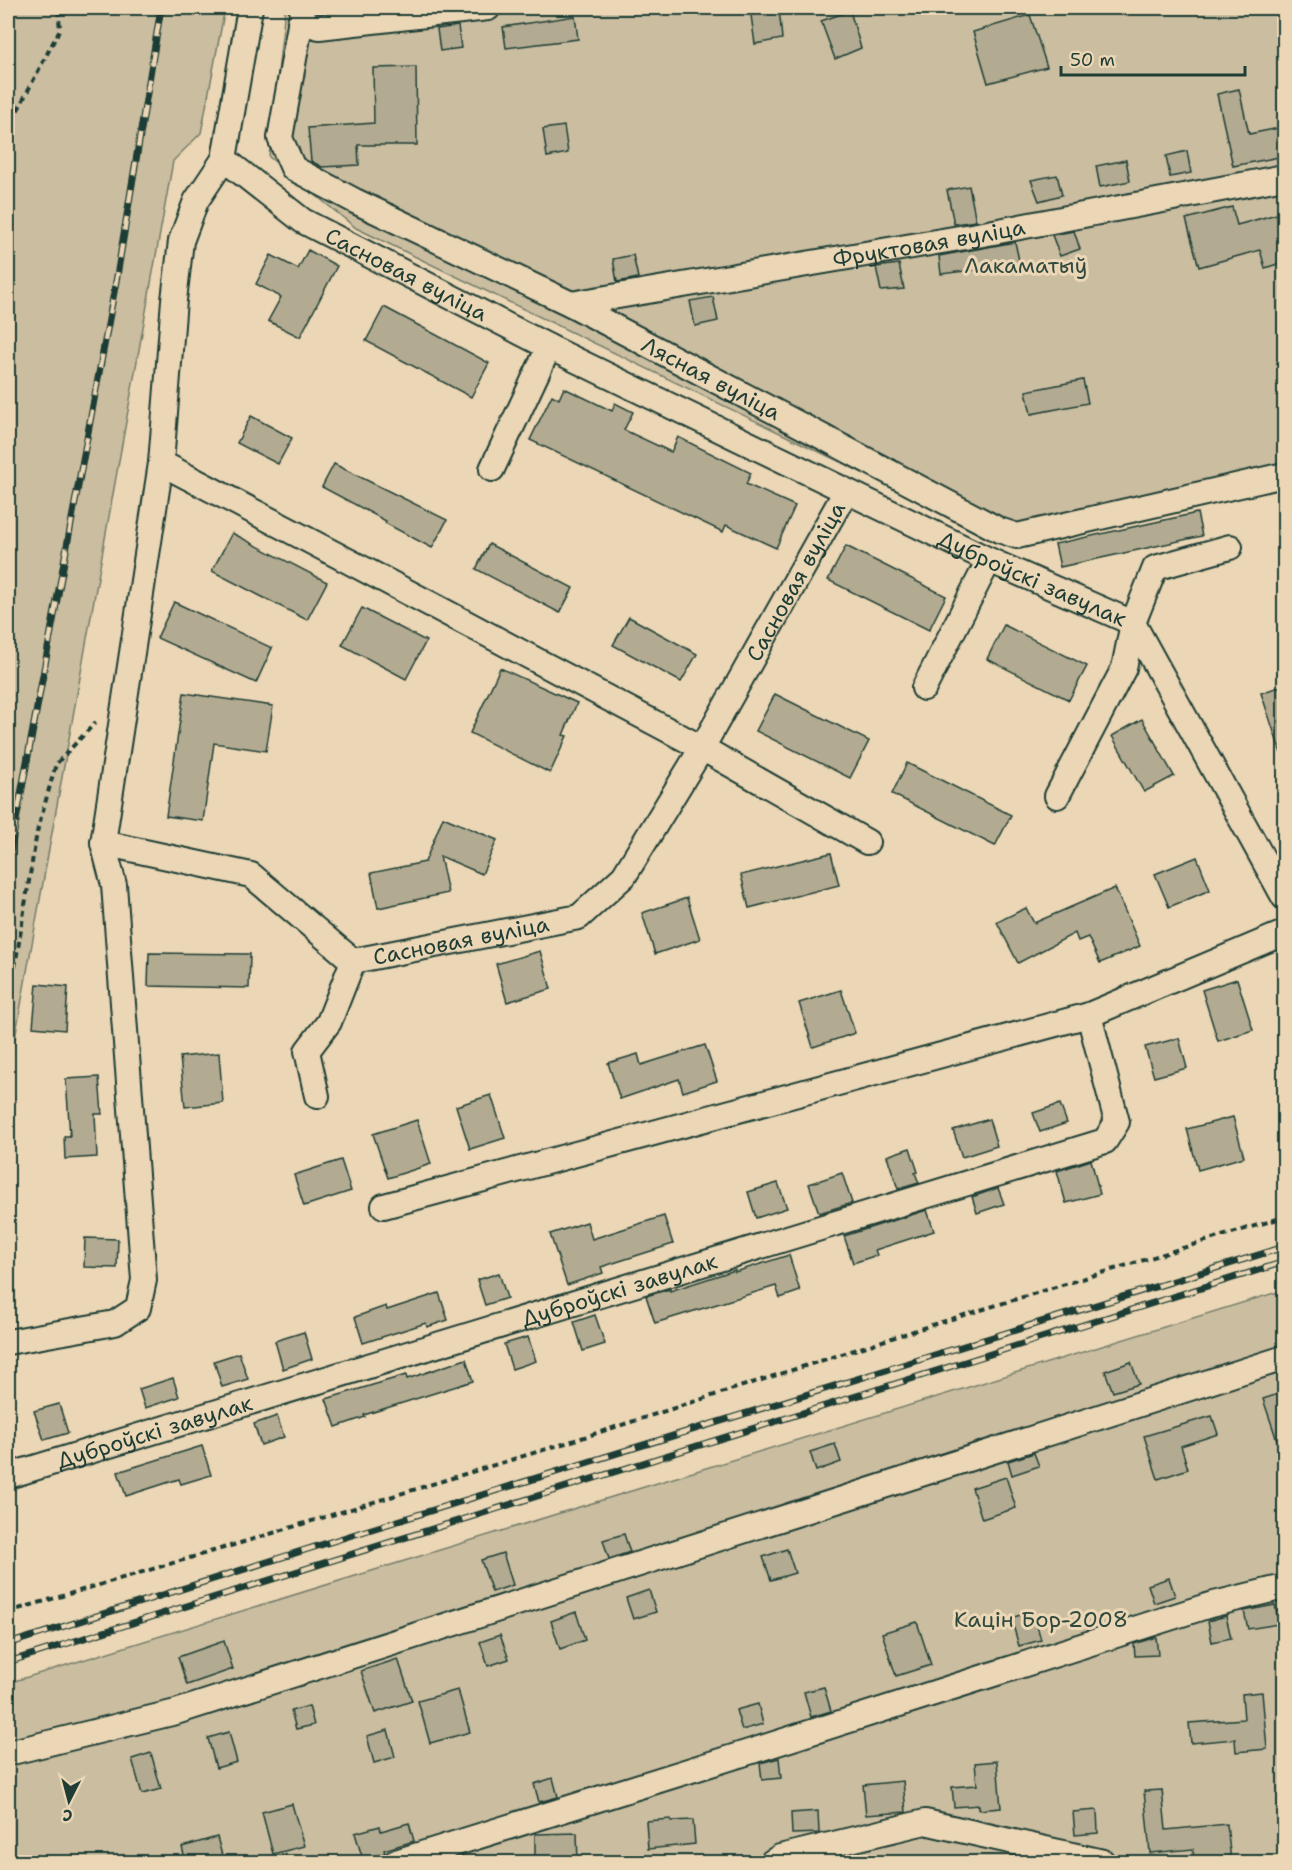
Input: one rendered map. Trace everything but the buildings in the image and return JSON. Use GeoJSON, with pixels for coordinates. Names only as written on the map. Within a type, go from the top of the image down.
{"type":"FeatureCollection","features":[{"type":"Feature","properties":{"kind":"street"},"geometry":{"type":"LineString","coordinates":[[8,1342],[115,1323],[138,1308],[144,1280],[114,885],[103,843],[161,464],[181,242],[196,201],[224,159],[250,8]]}},
{"type":"Feature","properties":{"kind":"street"},"geometry":{"type":"LineString","coordinates":[[301,15],[319,27],[488,8]]}},
{"type":"Feature","properties":{"kind":"street","name":"Лясная вуліца"},"geometry":{"type":"LineString","coordinates":[[301,15],[280,138],[293,168],[355,201],[571,304],[999,530],[1017,537],[1284,475]]}},
{"type":"Feature","properties":{"kind":"street","name":"Сасновая вуліца"},"geometry":{"type":"LineString","coordinates":[[224,159],[303,221],[549,347],[846,491],[702,748],[624,876],[579,917],[353,961]]}},
{"type":"Feature","properties":{"kind":"street","name":"Фруктовая вуліца"},"geometry":{"type":"LineString","coordinates":[[571,304],[983,234],[1284,177]]}},
{"type":"Feature","properties":{"kind":"street"},"geometry":{"type":"LineString","coordinates":[[492,469],[549,347]]}},
{"type":"Feature","properties":{"kind":"street"},"geometry":{"type":"LineString","coordinates":[[161,464],[702,748],[867,842]]}},
{"type":"Feature","properties":{"kind":"street","name":"Дуброўскі завулак"},"geometry":{"type":"LineString","coordinates":[[846,491],[989,560],[1133,623],[1284,897]]}},
{"type":"Feature","properties":{"kind":"street"},"geometry":{"type":"LineString","coordinates":[[1057,796],[1124,668],[1133,623],[1155,568],[1230,547]]}},
{"type":"Feature","properties":{"kind":"street"},"geometry":{"type":"LineString","coordinates":[[924,688],[989,560]]}},
{"type":"Feature","properties":{"kind":"street","name":"Сасновая вуліца"},"geometry":{"type":"LineString","coordinates":[[103,843],[251,875],[353,961]]}},
{"type":"Feature","properties":{"kind":"street"},"geometry":{"type":"LineString","coordinates":[[384,1206],[1089,1015],[1284,933]]}},
{"type":"Feature","properties":{"kind":"street","name":"Сасновая вуліца"},"geometry":{"type":"LineString","coordinates":[[317,1096],[307,1052],[329,1022],[353,961]]}},
{"type":"Feature","properties":{"kind":"street","name":"Дуброўскі завулак"},"geometry":{"type":"LineString","coordinates":[[8,1476],[1105,1141],[1117,1122],[1089,1015]]}},
{"type":"Feature","properties":{"kind":"street"},"geometry":{"type":"LineString","coordinates":[[8,1753],[176,1712],[1284,1358]]}},
{"type":"Feature","properties":{"kind":"street"},"geometry":{"type":"LineString","coordinates":[[396,1863],[1210,1605],[1284,1587]]}},
{"type":"Feature","properties":{"kind":"street"},"geometry":{"type":"LineString","coordinates":[[772,1863],[780,1857],[925,1822],[1103,1863]]}},
{"type":"Feature","properties":{"kind":"path"},"geometry":{"type":"LineString","coordinates":[[8,129],[60,29],[58,8]]}},
{"type":"Feature","properties":{"kind":"path"},"geometry":{"type":"LineString","coordinates":[[8,1010],[37,832],[56,764],[126,690]]}},
{"type":"Feature","properties":{"kind":"path"},"geometry":{"type":"LineString","coordinates":[[8,1612],[568,1442],[935,1324],[1284,1217]]}},
{"type":"Feature","properties":{"kind":"green space"},"geometry":{"type":"Polygon","coordinates":[[[8,8],[225,8],[201,133],[173,161],[8,1077],[8,8]]]}},
{"type":"Feature","properties":{"kind":"green space","name":"Лакаматыў"},"geometry":{"type":"Polygon","coordinates":[[[285,8],[1284,8],[1284,485],[1047,542],[1012,545],[356,228],[269,157],[285,8]]]}},
{"type":"Feature","properties":{"kind":"green space","name":"Кацін Бор-2008"},"geometry":{"type":"Polygon","coordinates":[[[1284,1290],[1284,1862],[8,1862],[8,1683],[1284,1290]]]}},
{"type":"Feature","properties":{"kind":"railway"},"geometry":{"type":"LineString","coordinates":[[8,864],[117,276],[161,8]]}},
{"type":"Feature","properties":{"kind":"railway"},"geometry":{"type":"LineString","coordinates":[[8,1644],[349,1536],[1284,1247]]}},
{"type":"Feature","properties":{"kind":"railway"},"geometry":{"type":"LineString","coordinates":[[8,1662],[1284,1262]]}}]}
